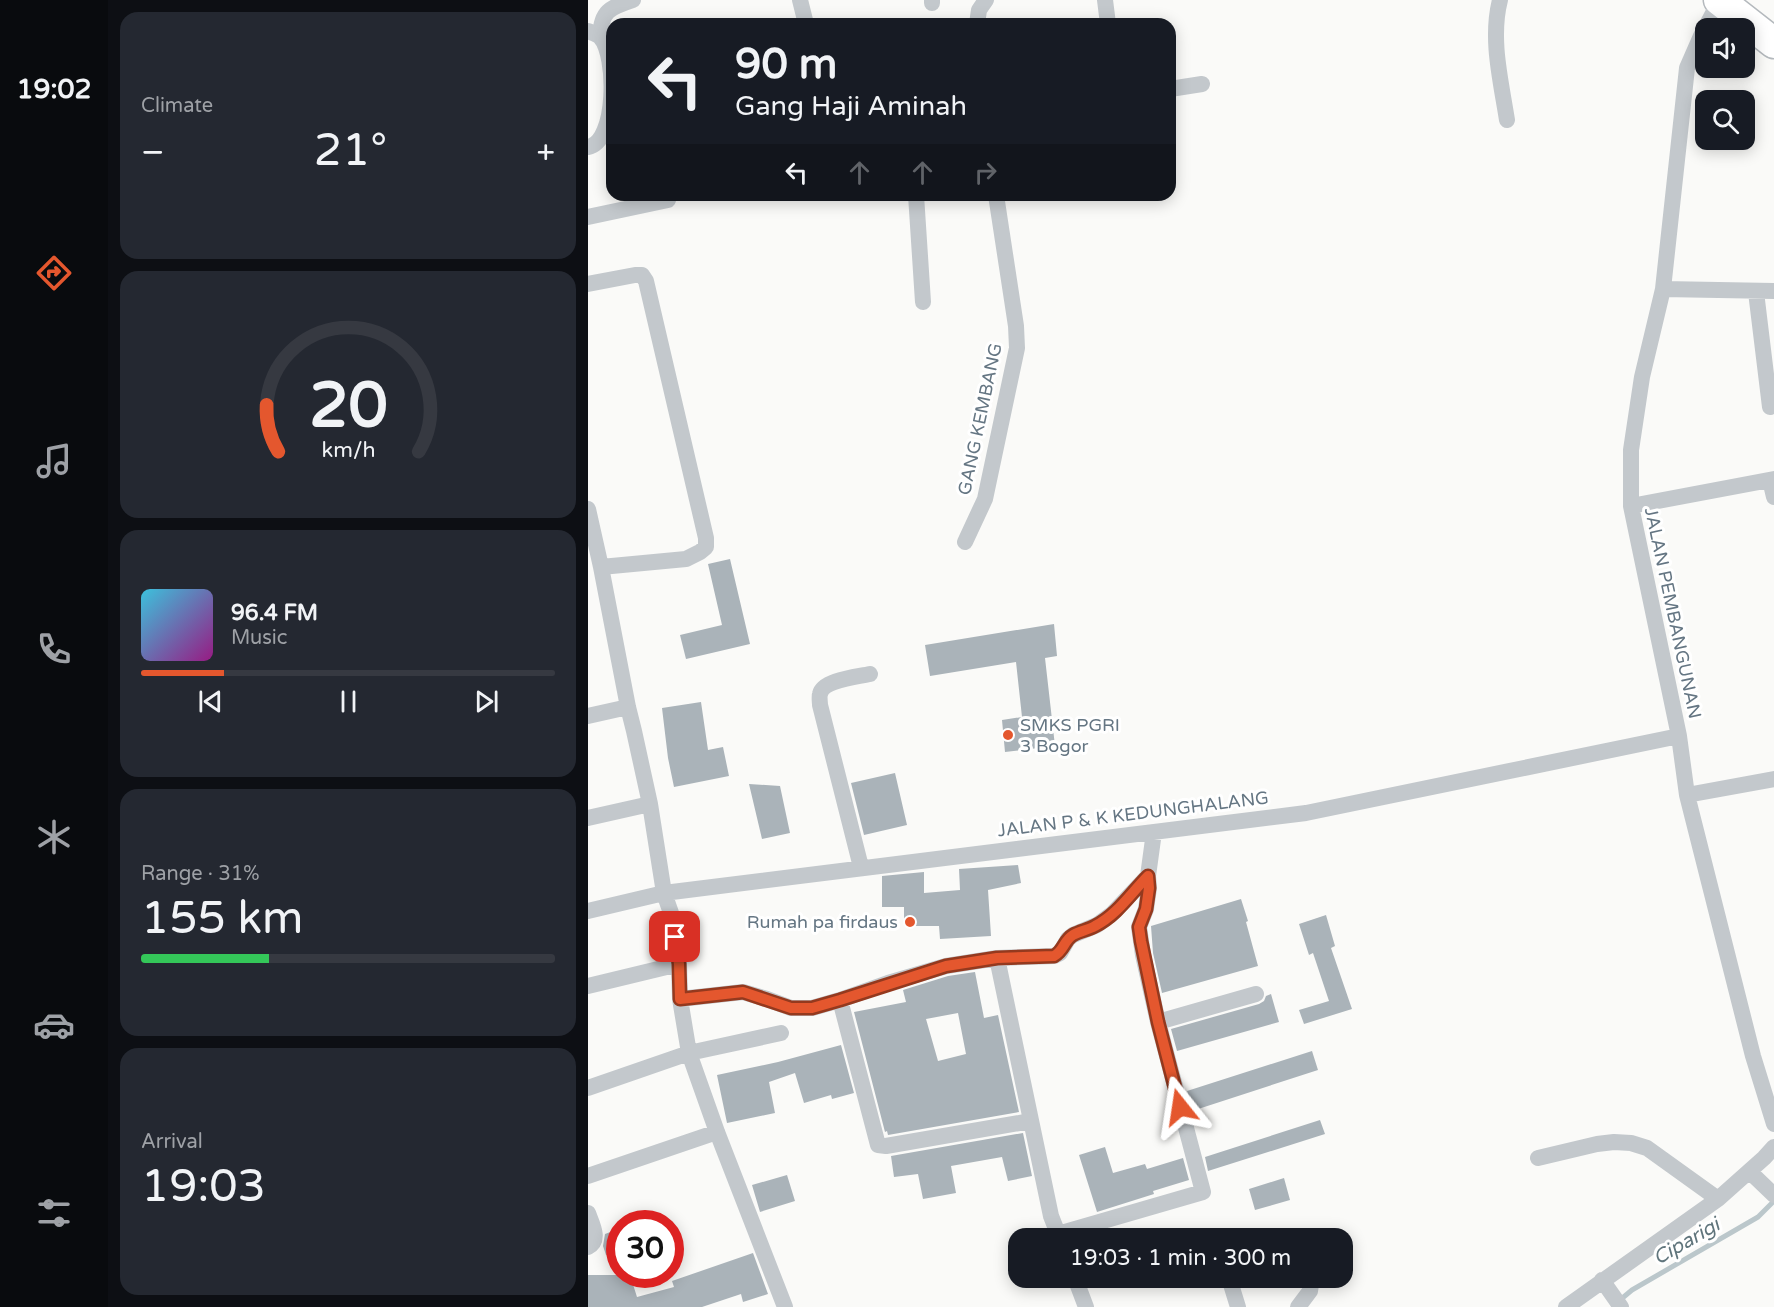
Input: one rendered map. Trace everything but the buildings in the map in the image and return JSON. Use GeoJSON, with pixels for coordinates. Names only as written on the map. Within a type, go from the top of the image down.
{"type":"FeatureCollection","features":[{"type":"Feature","properties":{"kind":"highway"},"geometry":{"type":"LineString","coordinates":[[1719,0],[1774,43]]}},
{"type":"Feature","properties":{"kind":"street"},"geometry":{"type":"LineString","coordinates":[[606,50],[594,34],[606,12],[615,6],[633,0]]}},
{"type":"Feature","properties":{"kind":"street"},"geometry":{"type":"LineString","coordinates":[[800,0],[804,18]]}},
{"type":"Feature","properties":{"kind":"street"},"geometry":{"type":"LineString","coordinates":[[978,18],[979,10],[986,0]]}},
{"type":"Feature","properties":{"kind":"street"},"geometry":{"type":"LineString","coordinates":[[1105,0],[1107,18]]}},
{"type":"Feature","properties":{"kind":"street"},"geometry":{"type":"LineString","coordinates":[[1500,0],[1495,18],[1495,34],[1507,120]]}},
{"type":"Feature","properties":{"kind":"street","name":"JALAN PEMBANGUNAN"},"geometry":{"type":"LineString","coordinates":[[1719,0],[1688,68],[1663,289],[1642,377],[1631,450],[1630,506],[1679,736],[1687,795],[1753,1056],[1774,1124]]}},
{"type":"Feature","properties":{"kind":"street"},"geometry":{"type":"LineString","coordinates":[[1176,87],[1202,84]]}},
{"type":"Feature","properties":{"kind":"street"},"geometry":{"type":"LineString","coordinates":[[588,147],[601,139],[606,127]]}},
{"type":"Feature","properties":{"kind":"street"},"geometry":{"type":"LineString","coordinates":[[588,217],[663,201]]}},
{"type":"Feature","properties":{"kind":"street"},"geometry":{"type":"LineString","coordinates":[[916,201],[924,302]]}},
{"type":"Feature","properties":{"kind":"street","name":"GANG KEMBANG"},"geometry":{"type":"LineString","coordinates":[[965,542],[985,499],[1017,348],[1016,326],[997,201]]}},
{"type":"Feature","properties":{"kind":"street"},"geometry":{"type":"LineString","coordinates":[[588,284],[635,275],[642,275],[646,281],[706,538],[706,547],[686,559],[601,567]]}},
{"type":"Feature","properties":{"kind":"street"},"geometry":{"type":"LineString","coordinates":[[1663,289],[1774,291]]}},
{"type":"Feature","properties":{"kind":"street"},"geometry":{"type":"LineString","coordinates":[[1756,292],[1770,407]]}},
{"type":"Feature","properties":{"kind":"street"},"geometry":{"type":"LineString","coordinates":[[1630,506],[1772,479],[1774,497]]}},
{"type":"Feature","properties":{"kind":"street"},"geometry":{"type":"LineString","coordinates":[[588,509],[650,804],[664,893],[671,913],[679,964],[680,999],[689,1053],[785,1307]]}},
{"type":"Feature","properties":{"kind":"street"},"geometry":{"type":"LineString","coordinates":[[861,867],[819,695],[822,689],[829,684],[870,674]]}},
{"type":"Feature","properties":{"kind":"street"},"geometry":{"type":"LineString","coordinates":[[588,716],[628,707]]}},
{"type":"Feature","properties":{"kind":"street","name":"JALAN P & K KEDUNGHALANG"},"geometry":{"type":"LineString","coordinates":[[588,911],[664,893],[1306,813],[1679,736]]}},
{"type":"Feature","properties":{"kind":"street"},"geometry":{"type":"LineString","coordinates":[[1687,795],[1774,779]]}},
{"type":"Feature","properties":{"kind":"street"},"geometry":{"type":"LineString","coordinates":[[588,818],[650,804]]}},
{"type":"Feature","properties":{"kind":"street"},"geometry":{"type":"LineString","coordinates":[[1085,1228],[1203,1192],[1158,1022],[1139,927],[1146,909],[1154,832]]}},
{"type":"Feature","properties":{"kind":"street"},"geometry":{"type":"LineString","coordinates":[[680,999],[743,992],[791,1008],[812,1008],[946,966],[997,958],[1058,955],[1068,939],[1097,925],[1112,914],[1148,876]]}},
{"type":"Feature","properties":{"kind":"street"},"geometry":{"type":"LineString","coordinates":[[997,958],[1051,1216],[1056,1228]]}},
{"type":"Feature","properties":{"kind":"street"},"geometry":{"type":"LineString","coordinates":[[588,986],[679,964]]}},
{"type":"Feature","properties":{"kind":"street"},"geometry":{"type":"LineString","coordinates":[[1158,1022],[1256,994]]}},
{"type":"Feature","properties":{"kind":"street"},"geometry":{"type":"LineString","coordinates":[[840,1000],[878,1145],[886,1146],[1031,1121]]}},
{"type":"Feature","properties":{"kind":"street"},"geometry":{"type":"LineString","coordinates":[[588,1088],[689,1053],[781,1033]]}},
{"type":"Feature","properties":{"kind":"street"},"geometry":{"type":"LineString","coordinates":[[588,1176],[717,1132]]}},
{"type":"Feature","properties":{"kind":"street"},"geometry":{"type":"LineString","coordinates":[[1538,1158],[1597,1144],[1631,1143],[1647,1148],[1718,1199]]}},
{"type":"Feature","properties":{"kind":"street"},"geometry":{"type":"LineString","coordinates":[[1566,1307],[1605,1284],[1718,1199],[1750,1172],[1774,1147]]}},
{"type":"Feature","properties":{"kind":"street"},"geometry":{"type":"LineString","coordinates":[[1750,1172],[1772,1193]]}},
{"type":"Feature","properties":{"kind":"street"},"geometry":{"type":"LineString","coordinates":[[588,1213],[595,1233],[595,1241],[588,1247]]}},
{"type":"Feature","properties":{"kind":"street"},"geometry":{"type":"LineString","coordinates":[[1605,1284],[1621,1307]]}},
{"type":"Feature","properties":{"kind":"street"},"geometry":{"type":"LineString","coordinates":[[1079,1288],[1086,1307]]}},
{"type":"Feature","properties":{"kind":"street"},"geometry":{"type":"LineString","coordinates":[[1232,1288],[1238,1307]]}},
{"type":"Feature","properties":{"kind":"street"},"geometry":{"type":"LineString","coordinates":[[1298,1307],[1310,1288]]}},
{"type":"Feature","properties":{"kind":"waterway","name":"Ciparigi"},"geometry":{"type":"LineString","coordinates":[[1620,1300],[1632,1290],[1758,1217],[1774,1201]]}},
{"type":"Feature","properties":{"kind":"place","name":"SMKS PGRI 3 Bogor"},"geometry":{"type":"Point","coordinates":[1008,735]}},
{"type":"Feature","properties":{"kind":"place","name":"Rumah pa firdaus"},"geometry":{"type":"Point","coordinates":[910,922]}},
{"type":"Feature","properties":{"kind":"route"},"geometry":{"type":"LineString","coordinates":[[675,937],[679,964],[680,999],[743,992],[791,1008],[812,1008],[946,966],[997,958],[1054,956],[1060,953],[1073,935],[1097,925],[1112,914],[1148,876],[1146,909],[1139,927],[1158,1022],[1180,1107]]}}]}
